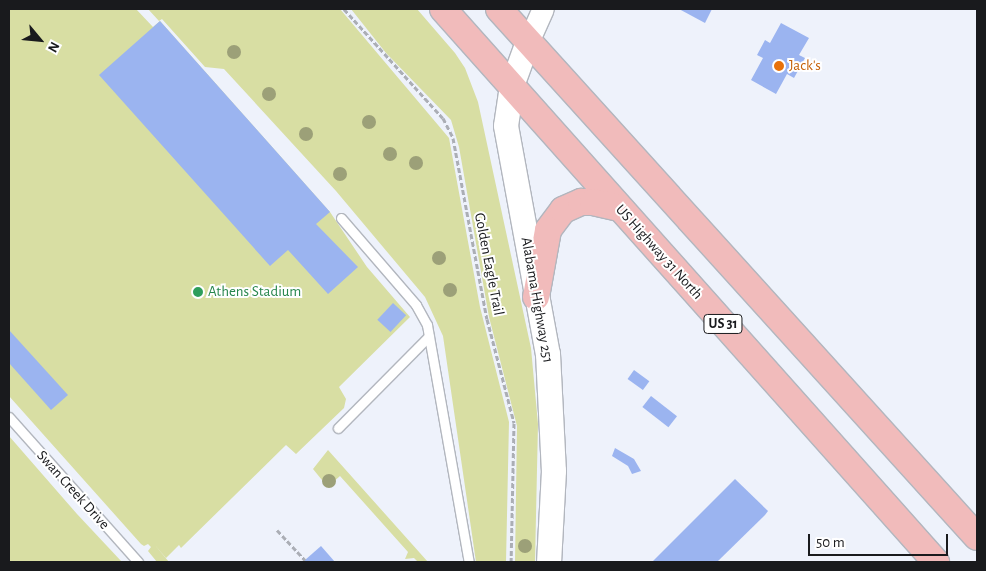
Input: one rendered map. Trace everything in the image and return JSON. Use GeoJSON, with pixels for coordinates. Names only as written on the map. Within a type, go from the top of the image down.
{"type":"FeatureCollection","features":[{"type":"Feature","properties":{"kind":"main road","name":"US Highway 31 North"},"geometry":{"type":"LineString","coordinates":[[443,9],[618,208],[936,562]]}},
{"type":"Feature","properties":{"kind":"main road"},"geometry":{"type":"LineString","coordinates":[[499,9],[977,537]]}},
{"type":"Feature","properties":{"kind":"main road","name":"Alabama Highway 251"},"geometry":{"type":"LineString","coordinates":[[528,42],[512,86],[506,126],[548,354],[554,471],[549,562]]}},
{"type":"Feature","properties":{"kind":"main road"},"geometry":{"type":"LineString","coordinates":[[536,297],[548,230],[563,210],[581,202],[593,202],[618,208]]}},
{"type":"Feature","properties":{"kind":"street"},"geometry":{"type":"LineString","coordinates":[[528,42],[543,9]]}},
{"type":"Feature","properties":{"kind":"lane"},"geometry":{"type":"LineString","coordinates":[[341,218],[416,305],[427,324],[469,562]]}},
{"type":"Feature","properties":{"kind":"lane"},"geometry":{"type":"LineString","coordinates":[[338,428],[429,336]]}},
{"type":"Feature","properties":{"kind":"lane","name":"Swan Creek Drive"},"geometry":{"type":"LineString","coordinates":[[9,417],[138,562]]}},
{"type":"Feature","properties":{"kind":"path","name":"Golden Eagle Trail"},"geometry":{"type":"LineString","coordinates":[[344,9],[443,118],[453,138],[487,320],[514,423],[511,562]]}},
{"type":"Feature","properties":{"kind":"path"},"geometry":{"type":"LineString","coordinates":[[277,530],[305,560]]}},
{"type":"Feature","properties":{"kind":"green space","name":"Athens Stadium"},"geometry":{"type":"Polygon","coordinates":[[[9,9],[136,9],[153,27],[160,21],[330,212],[367,267],[410,317],[339,387],[346,399],[344,408],[296,454],[286,445],[181,548],[179,545],[166,558],[154,544],[169,562],[157,562],[148,551],[151,547],[148,544],[144,546],[141,544],[9,396],[9,9]]]}},
{"type":"Feature","properties":{"kind":"green space"},"geometry":{"type":"Polygon","coordinates":[[[148,9],[340,9],[449,138],[480,307],[509,422],[506,562],[476,562],[443,336],[425,297],[336,191],[224,69],[205,67],[162,19],[159,21],[148,9]]]}},
{"type":"Feature","properties":{"kind":"green space"},"geometry":{"type":"Polygon","coordinates":[[[351,9],[417,9],[455,53],[465,68],[478,102],[531,348],[538,424],[535,562],[515,562],[517,426],[489,317],[459,147],[451,120],[386,53],[351,9]]]}},
{"type":"Feature","properties":{"kind":"green space"},"geometry":{"type":"Polygon","coordinates":[[[9,436],[77,514],[122,562],[9,562],[9,436]]]}},
{"type":"Feature","properties":{"kind":"green space"},"geometry":{"type":"Polygon","coordinates":[[[328,450],[428,562],[418,562],[414,558],[405,559],[408,552],[340,476],[331,484],[326,485],[313,469],[328,450]]]}},
{"type":"Feature","properties":{"kind":"building"},"geometry":{"type":"Polygon","coordinates":[[[679,9],[712,9],[705,23],[679,9]]]}},
{"type":"Feature","properties":{"kind":"building"},"geometry":{"type":"Polygon","coordinates":[[[160,21],[330,212],[316,224],[358,267],[328,294],[288,250],[270,266],[99,75],[160,21]]]}},
{"type":"Feature","properties":{"kind":"building","name":"Jack's"},"geometry":{"type":"Polygon","coordinates":[[[781,23],[809,38],[799,55],[805,58],[794,78],[787,74],[776,94],[751,80],[763,58],[757,55],[765,40],[770,43],[781,23]]]}},
{"type":"Feature","properties":{"kind":"building"},"geometry":{"type":"Polygon","coordinates":[[[393,303],[406,315],[390,332],[377,320],[393,303]]]}},
{"type":"Feature","properties":{"kind":"building"},"geometry":{"type":"Polygon","coordinates":[[[9,330],[68,395],[51,410],[9,363],[9,330]]]}},
{"type":"Feature","properties":{"kind":"building"},"geometry":{"type":"Polygon","coordinates":[[[634,370],[649,381],[643,390],[628,379],[634,370]]]}},
{"type":"Feature","properties":{"kind":"building"},"geometry":{"type":"Polygon","coordinates":[[[651,396],[677,416],[668,427],[642,407],[651,396]]]}},
{"type":"Feature","properties":{"kind":"building"},"geometry":{"type":"Polygon","coordinates":[[[615,448],[634,459],[641,471],[632,474],[628,466],[612,456],[615,448]]]}},
{"type":"Feature","properties":{"kind":"building"},"geometry":{"type":"Polygon","coordinates":[[[735,479],[768,511],[765,515],[717,562],[652,562],[735,479]]]}},
{"type":"Feature","properties":{"kind":"building"},"geometry":{"type":"Polygon","coordinates":[[[321,546],[335,562],[303,562],[305,560],[321,546]]]}},
{"type":"Feature","properties":{"kind":"place","name":"Jack's"},"geometry":{"type":"Point","coordinates":[779,66]}},
{"type":"Feature","properties":{"kind":"place","name":"Athens Stadium"},"geometry":{"type":"Point","coordinates":[198,292]}}]}
